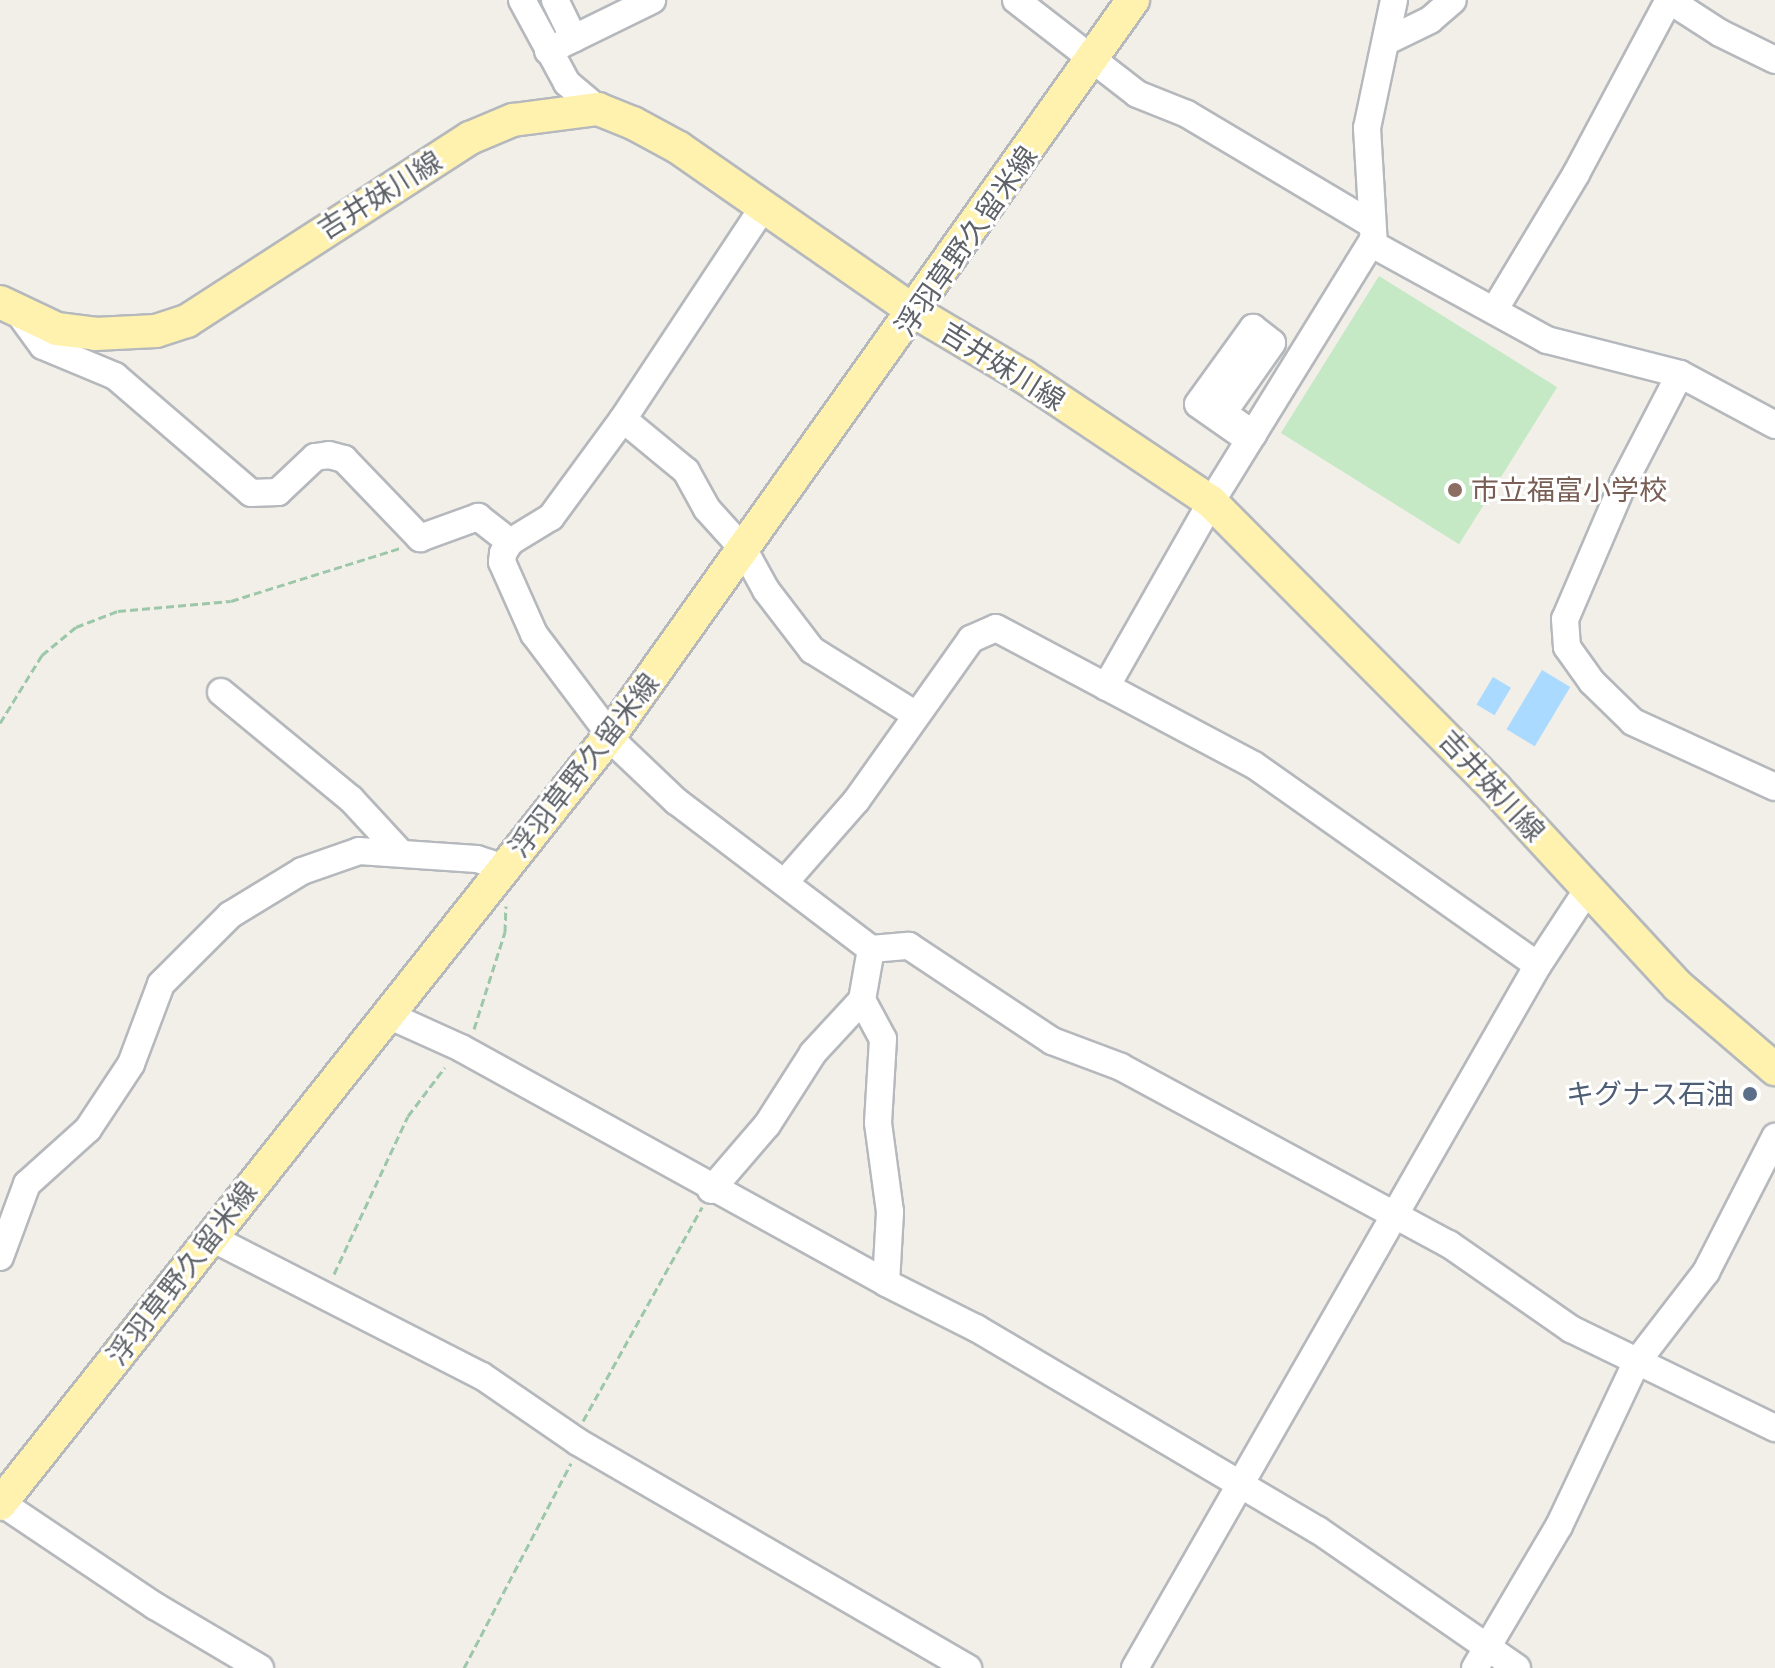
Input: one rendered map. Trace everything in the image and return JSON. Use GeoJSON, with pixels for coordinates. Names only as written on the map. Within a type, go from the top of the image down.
{"type":"FeatureCollection","features":[{"type":"Feature","properties":{"kind":"main road","name":"浮羽草野久留米線"},"geometry":{"type":"LineString","coordinates":[[1,1502],[611,734],[915,312],[1133,0]]}},
{"type":"Feature","properties":{"kind":"main road","name":"吉井妹川線"},"geometry":{"type":"LineString","coordinates":[[10,309],[95,334],[156,331],[187,321],[470,138],[513,120],[598,109],[679,148],[915,312],[1023,376],[1211,502],[1396,686],[1678,986],[1775,1069]]}},
{"type":"Feature","properties":{"kind":"street"},"geometry":{"type":"LineString","coordinates":[[522,0],[567,83],[598,109]]}},
{"type":"Feature","properties":{"kind":"street"},"geometry":{"type":"LineString","coordinates":[[555,0],[574,39]]}},
{"type":"Feature","properties":{"kind":"street"},"geometry":{"type":"LineString","coordinates":[[548,51],[652,0]]}},
{"type":"Feature","properties":{"kind":"street"},"geometry":{"type":"LineString","coordinates":[[1016,0],[1137,94],[1187,114],[1547,340],[1680,374],[1775,425]]}},
{"type":"Feature","properties":{"kind":"street"},"geometry":{"type":"LineString","coordinates":[[1106,687],[1371,232],[1367,128],[1394,0]]}},
{"type":"Feature","properties":{"kind":"street"},"geometry":{"type":"LineString","coordinates":[[1387,41],[1430,20],[1453,0]]}},
{"type":"Feature","properties":{"kind":"street"},"geometry":{"type":"LineString","coordinates":[[1495,309],[1576,174],[1669,0],[1720,33],[1775,60]]}},
{"type":"Feature","properties":{"kind":"street"},"geometry":{"type":"LineString","coordinates":[[764,206],[623,419],[551,517],[510,542],[502,562],[534,634],[611,734],[676,801],[871,949],[909,946],[1052,1041],[1121,1067],[1449,1244],[1571,1329],[1775,1428]]}},
{"type":"Feature","properties":{"kind":"street"},"geometry":{"type":"LineString","coordinates":[[10,309],[43,346],[60,357],[115,376],[251,493],[278,492],[315,457],[329,455],[344,459],[420,538],[478,517],[510,542]]}},
{"type":"Feature","properties":{"kind":"street"},"geometry":{"type":"LineString","coordinates":[[1680,374],[1623,484],[1565,619],[1567,647],[1592,682],[1633,722],[1775,787]]}},
{"type":"Feature","properties":{"kind":"street"},"geometry":{"type":"LineString","coordinates":[[623,419],[686,471],[707,509],[744,550],[766,590],[812,650],[915,714]]}},
{"type":"Feature","properties":{"kind":"street"},"geometry":{"type":"LineString","coordinates":[[785,882],[856,801],[971,639],[986,628],[996,628],[1254,765],[1538,965]]}},
{"type":"Feature","properties":{"kind":"street"},"geometry":{"type":"LineString","coordinates":[[221,692],[351,799],[399,851]]}},
{"type":"Feature","properties":{"kind":"street"},"geometry":{"type":"LineString","coordinates":[[0,1257],[27,1184],[88,1129],[131,1064],[161,984],[197,943],[230,915],[324,861],[359,851],[399,851],[477,859],[501,871]]}},
{"type":"Feature","properties":{"kind":"street"},"geometry":{"type":"LineString","coordinates":[[1135,1668],[1538,965],[1588,889]]}},
{"type":"Feature","properties":{"kind":"street"},"geometry":{"type":"LineString","coordinates":[[711,1190],[767,1125],[813,1053],[862,1000],[871,949]]}},
{"type":"Feature","properties":{"kind":"street"},"geometry":{"type":"LineString","coordinates":[[862,1000],[883,1039],[878,1123],[890,1212],[886,1283]]}},
{"type":"Feature","properties":{"kind":"street"},"geometry":{"type":"LineString","coordinates":[[388,1015],[461,1048],[711,1190],[976,1328],[1238,1486],[1318,1530],[1480,1658],[1517,1668]]}},
{"type":"Feature","properties":{"kind":"street"},"geometry":{"type":"LineString","coordinates":[[1480,1658],[1559,1526],[1636,1363],[1706,1272],[1775,1137]]}},
{"type":"Feature","properties":{"kind":"street"},"geometry":{"type":"LineString","coordinates":[[210,1237],[482,1376],[578,1442],[968,1668]]}},
{"type":"Feature","properties":{"kind":"street"},"geometry":{"type":"LineString","coordinates":[[1,1502],[155,1606],[260,1668]]}},
{"type":"Feature","properties":{"kind":"path"},"geometry":{"type":"LineString","coordinates":[[0,723],[42,655],[76,627],[118,611],[231,601],[378,558],[420,538]]}},
{"type":"Feature","properties":{"kind":"path"},"geometry":{"type":"LineString","coordinates":[[324,1295],[408,1116],[476,1026],[505,932],[506,903],[501,871]]}},
{"type":"Feature","properties":{"kind":"green space"},"geometry":{"type":"Polygon","coordinates":[[[1379,276],[1557,387],[1459,544],[1281,433],[1379,276]]]}},
{"type":"Feature","properties":{"kind":"water"},"geometry":{"type":"Polygon","coordinates":[[[1542,670],[1570,687],[1535,746],[1506,729],[1542,670]]]}},
{"type":"Feature","properties":{"kind":"water"},"geometry":{"type":"Polygon","coordinates":[[[1493,677],[1511,688],[1495,715],[1477,704],[1493,677]]]}},
{"type":"Feature","properties":{"kind":"place","name":"市立福富小学校"},"geometry":{"type":"Point","coordinates":[1455,490]}},
{"type":"Feature","properties":{"kind":"place","name":"キグナス石油"},"geometry":{"type":"Point","coordinates":[1750,1094]}}]}
